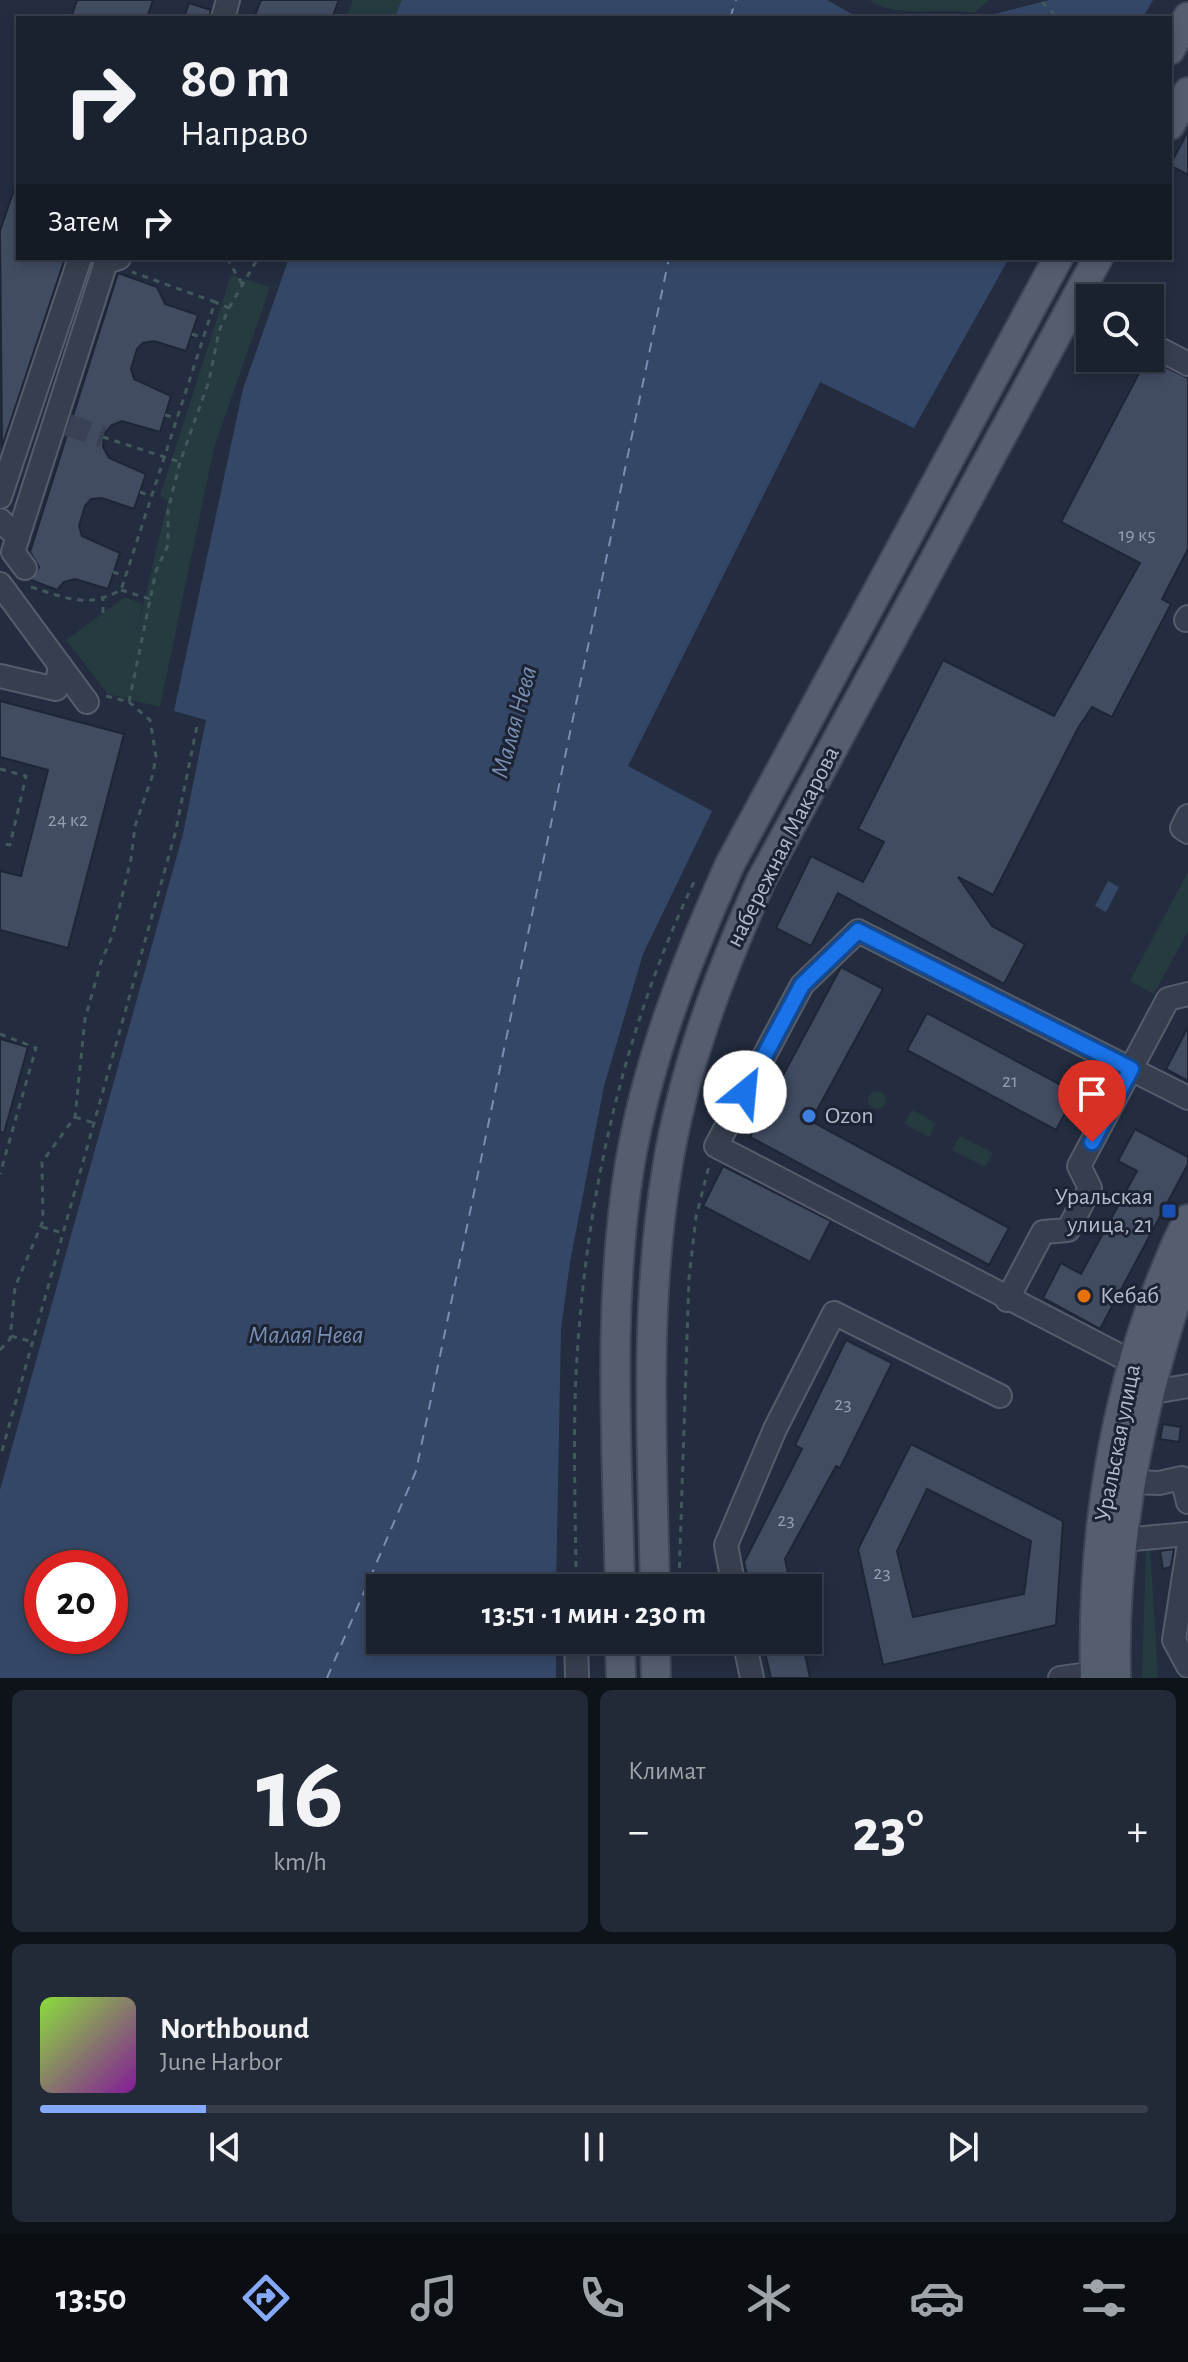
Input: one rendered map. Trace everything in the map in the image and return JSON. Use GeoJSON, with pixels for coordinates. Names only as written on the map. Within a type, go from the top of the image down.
{"type":"FeatureCollection","features":[{"type":"Feature","properties":{"kind":"main road"},"geometry":{"type":"LineString","coordinates":[[1172,46],[1188,17]]}},
{"type":"Feature","properties":{"kind":"main road"},"geometry":{"type":"LineString","coordinates":[[1172,121],[1188,92]]}},
{"type":"Feature","properties":{"kind":"main road","name":"набережная Макарова"},"geometry":{"type":"LineString","coordinates":[[620,1574],[616,1309],[621,1231],[643,1099],[668,1015],[718,890],[1057,260]]}},
{"type":"Feature","properties":{"kind":"main road","name":"набережная Макарова"},"geometry":{"type":"LineString","coordinates":[[655,1574],[651,1310],[657,1235],[679,1108],[727,957],[756,893],[1097,260]]}},
{"type":"Feature","properties":{"kind":"main road","name":"Уральская улица"},"geometry":{"type":"LineString","coordinates":[[1102,1676],[1095,1609],[1101,1533],[1139,1378],[1188,1219]]}},
{"type":"Feature","properties":{"kind":"main road","name":"Уральская улица"},"geometry":{"type":"LineString","coordinates":[[1102,1676],[1123,1540],[1139,1378],[1188,1263]]}},
{"type":"Feature","properties":{"kind":"main road"},"geometry":{"type":"LineString","coordinates":[[620,1654],[621,1678]]}},
{"type":"Feature","properties":{"kind":"main road"},"geometry":{"type":"LineString","coordinates":[[655,1654],[656,1678]]}},
{"type":"Feature","properties":{"kind":"lane"},"geometry":{"type":"LineString","coordinates":[[0,497],[79,260]]}},
{"type":"Feature","properties":{"kind":"lane"},"geometry":{"type":"LineString","coordinates":[[28,577],[13,552],[62,423],[110,270]]}},
{"type":"Feature","properties":{"kind":"lane"},"geometry":{"type":"LineString","coordinates":[[1164,351],[1188,364]]}},
{"type":"Feature","properties":{"kind":"lane"},"geometry":{"type":"LineString","coordinates":[[0,520],[18,537]]}},
{"type":"Feature","properties":{"kind":"lane"},"geometry":{"type":"LineString","coordinates":[[0,584],[87,702]]}},
{"type":"Feature","properties":{"kind":"lane"},"geometry":{"type":"LineString","coordinates":[[0,676],[56,689],[60,665]]}},
{"type":"Feature","properties":{"kind":"lane"},"geometry":{"type":"LineString","coordinates":[[1188,816],[1182,828],[1188,832]]}},
{"type":"Feature","properties":{"kind":"lane"},"geometry":{"type":"LineString","coordinates":[[1188,1098],[858,931],[802,985],[716,1146],[1007,1300],[1139,1378],[1188,1386]]}},
{"type":"Feature","properties":{"kind":"lane"},"geometry":{"type":"LineString","coordinates":[[1007,1300],[1043,1232],[1068,1230],[1090,1188],[1079,1166],[1168,999],[1188,994]]}},
{"type":"Feature","properties":{"kind":"lane"},"geometry":{"type":"LineString","coordinates":[[731,1574],[726,1545],[775,1429],[834,1313],[1000,1396]]}},
{"type":"Feature","properties":{"kind":"lane"},"geometry":{"type":"LineString","coordinates":[[1129,1482],[1159,1483],[1182,1478],[1188,1502]]}},
{"type":"Feature","properties":{"kind":"lane"},"geometry":{"type":"LineString","coordinates":[[1123,1540],[1188,1534]]}},
{"type":"Feature","properties":{"kind":"lane"},"geometry":{"type":"LineString","coordinates":[[1188,1550],[1174,1640],[1188,1666]]}},
{"type":"Feature","properties":{"kind":"lane"},"geometry":{"type":"LineString","coordinates":[[576,1654],[577,1678]]}},
{"type":"Feature","properties":{"kind":"lane"},"geometry":{"type":"LineString","coordinates":[[747,1654],[752,1678]]}},
{"type":"Feature","properties":{"kind":"lane"},"geometry":{"type":"LineString","coordinates":[[1060,1678],[1102,1676]]}},
{"type":"Feature","properties":{"kind":"path"},"geometry":{"type":"LineString","coordinates":[[1042,2],[1056,16]]}},
{"type":"Feature","properties":{"kind":"path"},"geometry":{"type":"LineString","coordinates":[[228,260],[242,284]]}},
{"type":"Feature","properties":{"kind":"path"},"geometry":{"type":"LineString","coordinates":[[131,695],[156,571],[168,545],[168,510],[180,462],[229,308],[257,260]]}},
{"type":"Feature","properties":{"kind":"path"},"geometry":{"type":"LineString","coordinates":[[110,270],[229,308]]}},
{"type":"Feature","properties":{"kind":"path"},"geometry":{"type":"LineString","coordinates":[[121,590],[215,302]]}},
{"type":"Feature","properties":{"kind":"path"},"geometry":{"type":"LineString","coordinates":[[192,334],[203,338]]}},
{"type":"Feature","properties":{"kind":"path"},"geometry":{"type":"LineString","coordinates":[[165,415],[177,418]]}},
{"type":"Feature","properties":{"kind":"path"},"geometry":{"type":"LineString","coordinates":[[103,437],[180,462]]}},
{"type":"Feature","properties":{"kind":"path"},"geometry":{"type":"LineString","coordinates":[[140,492],[151,496]]}},
{"type":"Feature","properties":{"kind":"path"},"geometry":{"type":"LineString","coordinates":[[113,572],[125,576]]}},
{"type":"Feature","properties":{"kind":"path"},"geometry":{"type":"LineString","coordinates":[[28,577],[84,603],[103,599],[121,590],[150,599]]}},
{"type":"Feature","properties":{"kind":"path"},"geometry":{"type":"LineString","coordinates":[[103,599],[103,613]]}},
{"type":"Feature","properties":{"kind":"path"},"geometry":{"type":"LineString","coordinates":[[0,1350],[11,1336],[19,1275],[42,1227],[42,1162],[75,1117],[85,1019],[101,962],[113,934],[131,859],[135,826],[156,756],[150,720],[129,702]]}},
{"type":"Feature","properties":{"kind":"path"},"geometry":{"type":"LineString","coordinates":[[2,1451],[175,834],[197,726]]}},
{"type":"Feature","properties":{"kind":"path"},"geometry":{"type":"LineString","coordinates":[[0,769],[26,776],[10,845],[0,843]]}},
{"type":"Feature","properties":{"kind":"path"},"geometry":{"type":"LineString","coordinates":[[0,1034],[36,1048],[0,1174]]}},
{"type":"Feature","properties":{"kind":"path"},"geometry":{"type":"LineString","coordinates":[[75,1117],[94,1123]]}},
{"type":"Feature","properties":{"kind":"path"},"geometry":{"type":"LineString","coordinates":[[679,1574],[689,1278],[703,1180],[716,1146]]}},
{"type":"Feature","properties":{"kind":"path"},"geometry":{"type":"LineString","coordinates":[[42,1227],[63,1233]]}},
{"type":"Feature","properties":{"kind":"path"},"geometry":{"type":"LineString","coordinates":[[11,1336],[33,1342]]}},
{"type":"Feature","properties":{"kind":"green space"},"geometry":{"type":"Polygon","coordinates":[[[353,0],[402,0],[395,16],[347,16],[353,0]]]}},
{"type":"Feature","properties":{"kind":"green space"},"geometry":{"type":"Polygon","coordinates":[[[869,0],[989,0],[974,13],[906,11],[869,0]]]}},
{"type":"Feature","properties":{"kind":"green space"},"geometry":{"type":"Polygon","coordinates":[[[231,275],[270,287],[214,448],[160,707],[108,694],[66,640],[125,597],[142,604],[137,632],[168,500],[160,496],[231,275]]]}},
{"type":"Feature","properties":{"kind":"green space"},"geometry":{"type":"Polygon","coordinates":[[[1188,872],[1188,931],[1154,994],[1130,981],[1188,872]]]}},
{"type":"Feature","properties":{"kind":"green space"},"geometry":{"type":"Polygon","coordinates":[[[877,1091],[886,1100],[877,1109],[868,1100],[877,1091]]]}},
{"type":"Feature","properties":{"kind":"green space"},"geometry":{"type":"Polygon","coordinates":[[[912,1110],[936,1123],[929,1137],[904,1124],[912,1110]]]}},
{"type":"Feature","properties":{"kind":"green space"},"geometry":{"type":"Polygon","coordinates":[[[960,1136],[993,1153],[985,1167],[952,1150],[960,1136]]]}},
{"type":"Feature","properties":{"kind":"green space"},"geometry":{"type":"Polygon","coordinates":[[[1150,1547],[1158,1678],[1142,1678],[1146,1548],[1150,1547]]]}},
{"type":"Feature","properties":{"kind":"water"},"geometry":{"type":"Polygon","coordinates":[[[402,0],[827,0],[855,16],[395,16],[402,0]]]}},
{"type":"Feature","properties":{"kind":"water"},"geometry":{"type":"Polygon","coordinates":[[[1049,0],[1153,0],[1144,16],[987,16],[1049,0]]]}},
{"type":"Feature","properties":{"kind":"water","name":"Малая Нева"},"geometry":{"type":"Polygon","coordinates":[[[288,260],[1008,260],[914,428],[820,382],[628,766],[712,811],[643,954],[604,1086],[570,1262],[561,1329],[556,1574],[366,1574],[366,1654],[556,1654],[556,1678],[0,1678],[0,1490],[183,834],[206,720],[174,711],[243,389],[288,260]]]}},
{"type":"Feature","properties":{"kind":"water"},"geometry":{"type":"Polygon","coordinates":[[[1108,881],[1119,887],[1106,912],[1095,906],[1108,881]]]}},
{"type":"Feature","properties":{"kind":"building"},"geometry":{"type":"Polygon","coordinates":[[[77,0],[153,0],[148,16],[72,16],[77,0]]]}},
{"type":"Feature","properties":{"kind":"building"},"geometry":{"type":"Polygon","coordinates":[[[261,0],[339,0],[333,16],[255,16],[261,0]]]}},
{"type":"Feature","properties":{"kind":"building"},"geometry":{"type":"Polygon","coordinates":[[[189,3],[211,10],[210,16],[185,16],[189,3]]]}},
{"type":"Feature","properties":{"kind":"building"},"geometry":{"type":"Polygon","coordinates":[[[1188,131],[1188,175],[1172,166],[1188,131]]]}},
{"type":"Feature","properties":{"kind":"building"},"geometry":{"type":"Polygon","coordinates":[[[16,184],[16,260],[64,260],[2,447],[0,231],[16,184]]]}},
{"type":"Feature","properties":{"kind":"building"},"geometry":{"type":"Polygon","coordinates":[[[118,273],[157,287],[165,304],[198,315],[186,351],[154,341],[143,343],[137,349],[131,369],[134,379],[171,396],[160,432],[122,421],[112,425],[104,434],[103,447],[109,458],[146,474],[134,509],[102,498],[91,499],[85,506],[79,526],[82,536],[120,553],[108,589],[75,579],[64,582],[57,590],[31,580],[39,567],[30,552],[118,273]]]}},
{"type":"Feature","properties":{"kind":"building"},"geometry":{"type":"Polygon","coordinates":[[[1164,366],[1188,378],[1188,549],[1162,599],[1171,604],[1112,717],[1092,707],[1078,728],[993,895],[958,877],[992,926],[1025,944],[1004,984],[838,893],[811,946],[776,928],[811,856],[863,882],[884,842],[858,829],[943,660],[1054,716],[1140,563],[1061,522],[1140,372],[1164,372],[1164,366]]]}},
{"type":"Feature","properties":{"kind":"building"},"geometry":{"type":"Polygon","coordinates":[[[0,701],[124,734],[68,948],[0,930],[0,871],[21,876],[48,770],[0,757],[0,701]]]}},
{"type":"Feature","properties":{"kind":"building"},"geometry":{"type":"Polygon","coordinates":[[[841,967],[883,989],[811,1121],[1009,1228],[989,1265],[750,1137],[841,967]]]}},
{"type":"Feature","properties":{"kind":"building"},"geometry":{"type":"Polygon","coordinates":[[[927,1013],[1076,1093],[1056,1130],[907,1050],[927,1013]]]}},
{"type":"Feature","properties":{"kind":"building"},"geometry":{"type":"Polygon","coordinates":[[[1188,1027],[1188,1081],[1166,1069],[1188,1027]]]}},
{"type":"Feature","properties":{"kind":"building"},"geometry":{"type":"Polygon","coordinates":[[[0,1039],[28,1047],[4,1133],[0,1132],[0,1039]]]}},
{"type":"Feature","properties":{"kind":"building"},"geometry":{"type":"Polygon","coordinates":[[[1135,1129],[1188,1157],[1188,1164],[1100,1329],[1043,1298],[1061,1263],[1081,1274],[1137,1171],[1118,1161],[1135,1129]]]}},
{"type":"Feature","properties":{"kind":"building"},"geometry":{"type":"Polygon","coordinates":[[[723,1166],[831,1221],[810,1262],[703,1206],[723,1166]]]}},
{"type":"Feature","properties":{"kind":"building"},"geometry":{"type":"Polygon","coordinates":[[[846,1340],[892,1363],[840,1468],[836,1466],[785,1559],[788,1574],[747,1574],[744,1562],[802,1449],[795,1445],[846,1340]]]}},
{"type":"Feature","properties":{"kind":"building"},"geometry":{"type":"Polygon","coordinates":[[[1163,1424],[1181,1427],[1179,1442],[1160,1439],[1163,1424]]]}},
{"type":"Feature","properties":{"kind":"building"},"geometry":{"type":"Polygon","coordinates":[[[911,1444],[1063,1521],[1056,1625],[883,1665],[858,1549],[911,1444]],[[927,1489],[897,1551],[913,1617],[1024,1594],[1031,1541],[927,1489]]]}},
{"type":"Feature","properties":{"kind":"building"},"geometry":{"type":"Polygon","coordinates":[[[1174,1549],[1171,1567],[1163,1569],[1160,1551],[1174,1549]]]}},
{"type":"Feature","properties":{"kind":"building"},"geometry":{"type":"Polygon","coordinates":[[[765,1654],[805,1654],[810,1678],[771,1678],[765,1654]]]}},
{"type":"Feature","properties":{"kind":"ferry route"},"geometry":{"type":"LineString","coordinates":[[731,16],[736,0]]}},
{"type":"Feature","properties":{"kind":"ferry route"},"geometry":{"type":"LineString","coordinates":[[327,1678],[416,1471],[669,260]]}},
{"type":"Feature","properties":{"kind":"tunnel"},"geometry":{"type":"LineString","coordinates":[[68,425],[103,437]]}},
{"type":"Feature","properties":{"kind":"place","name":"Ozon"},"geometry":{"type":"Point","coordinates":[809,1116]}},
{"type":"Feature","properties":{"kind":"place","name":"Уральская улица, 21"},"geometry":{"type":"Point","coordinates":[1169,1211]}},
{"type":"Feature","properties":{"kind":"place","name":"Кебаб"},"geometry":{"type":"Point","coordinates":[1084,1296]}},
{"type":"Feature","properties":{"kind":"route"},"geometry":{"type":"LineString","coordinates":[[745,1092],[802,985],[858,931],[1131,1069],[1092,1142]]}}]}
